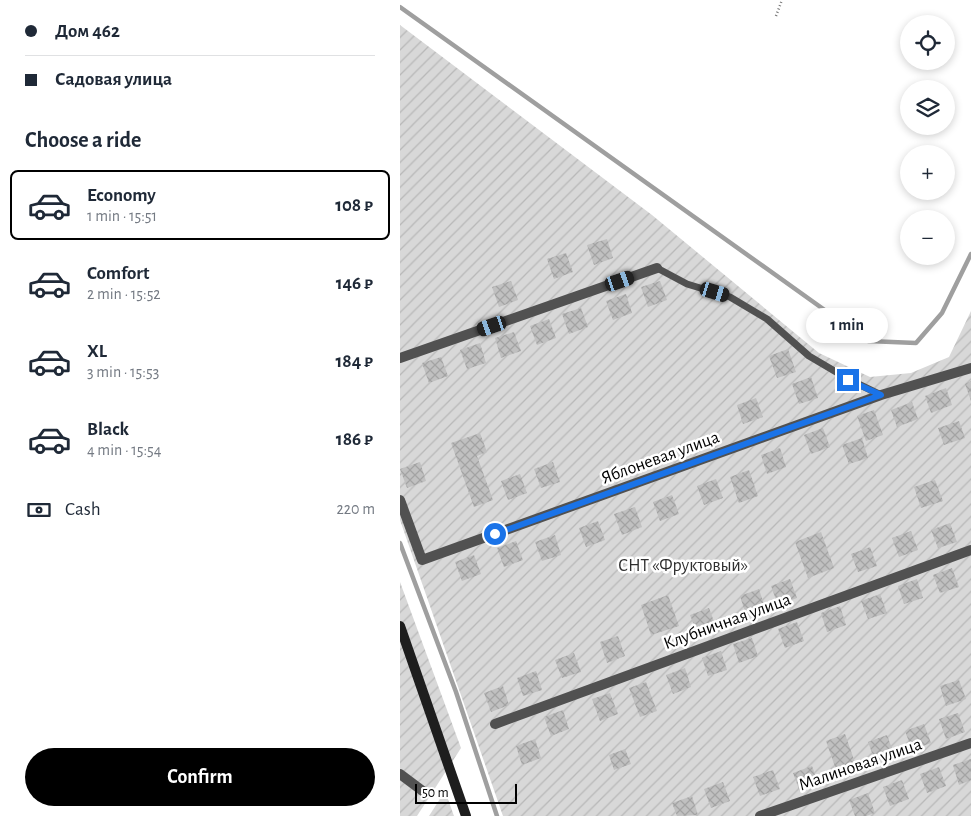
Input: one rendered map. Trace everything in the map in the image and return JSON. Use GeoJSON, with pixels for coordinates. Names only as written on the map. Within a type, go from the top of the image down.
{"type":"FeatureCollection","features":[{"type":"Feature","properties":{"kind":"street"},"geometry":{"type":"LineString","coordinates":[[400,358],[657,268]]}},
{"type":"Feature","properties":{"kind":"street","name":"Яблоневая улица"},"geometry":{"type":"LineString","coordinates":[[400,500],[402,512],[422,560],[881,395],[971,368]]}},
{"type":"Feature","properties":{"kind":"street","name":"Клубничная улица"},"geometry":{"type":"LineString","coordinates":[[495,724],[971,550]]}},
{"type":"Feature","properties":{"kind":"street"},"geometry":{"type":"LineString","coordinates":[[400,626],[466,816]]}},
{"type":"Feature","properties":{"kind":"street","name":"Малиновая улица"},"geometry":{"type":"LineString","coordinates":[[760,816],[971,743]]}},
{"type":"Feature","properties":{"kind":"street"},"geometry":{"type":"LineString","coordinates":[[400,774],[424,792]]}},
{"type":"Feature","properties":{"kind":"lane"},"geometry":{"type":"LineString","coordinates":[[657,268],[686,284],[730,297],[767,319],[809,356],[848,380],[881,395]]}},
{"type":"Feature","properties":{"kind":"path"},"geometry":{"type":"LineString","coordinates":[[776,16],[782,0]]}},
{"type":"Feature","properties":{"kind":"green space","name":"СНТ «Фруктовый»"},"geometry":{"type":"Polygon","coordinates":[[[400,25],[652,215],[819,353],[870,377],[911,373],[949,357],[971,311],[971,816],[503,816],[400,520],[400,25]]]}},
{"type":"Feature","properties":{"kind":"green space"},"geometry":{"type":"Polygon","coordinates":[[[400,582],[461,748],[417,816],[400,816],[400,582]]]}},
{"type":"Feature","properties":{"kind":"green space"},"geometry":{"type":"Polygon","coordinates":[[[445,791],[454,816],[429,816],[445,791]]]}},
{"type":"Feature","properties":{"kind":"building"},"geometry":{"type":"Polygon","coordinates":[[[607,239],[613,258],[594,265],[587,245],[607,239]]]}},
{"type":"Feature","properties":{"kind":"building"},"geometry":{"type":"Polygon","coordinates":[[[566,253],[573,272],[554,279],[547,259],[566,253]]]}},
{"type":"Feature","properties":{"kind":"building"},"geometry":{"type":"Polygon","coordinates":[[[511,281],[518,300],[499,307],[492,287],[511,281]]]}},
{"type":"Feature","properties":{"kind":"building"},"geometry":{"type":"Polygon","coordinates":[[[660,281],[667,300],[648,307],[641,287],[660,281]]]}},
{"type":"Feature","properties":{"kind":"building"},"geometry":{"type":"Polygon","coordinates":[[[626,294],[632,313],[613,320],[606,301],[626,294]]]}},
{"type":"Feature","properties":{"kind":"building"},"geometry":{"type":"Polygon","coordinates":[[[581,308],[588,327],[569,334],[562,314],[581,308]]]}},
{"type":"Feature","properties":{"kind":"building"},"geometry":{"type":"Polygon","coordinates":[[[549,319],[556,338],[537,345],[530,326],[549,319]]]}},
{"type":"Feature","properties":{"kind":"building"},"geometry":{"type":"Polygon","coordinates":[[[514,332],[521,351],[501,358],[495,338],[514,332]]]}},
{"type":"Feature","properties":{"kind":"building"},"geometry":{"type":"Polygon","coordinates":[[[480,343],[486,363],[467,369],[460,350],[480,343]]]}},
{"type":"Feature","properties":{"kind":"building"},"geometry":{"type":"Polygon","coordinates":[[[788,349],[796,372],[777,378],[769,356],[788,349]]]}},
{"type":"Feature","properties":{"kind":"building"},"geometry":{"type":"Polygon","coordinates":[[[441,357],[448,376],[429,383],[422,363],[441,357]]]}},
{"type":"Feature","properties":{"kind":"building"},"geometry":{"type":"Polygon","coordinates":[[[811,377],[818,398],[799,404],[792,384],[811,377]]]}},
{"type":"Feature","properties":{"kind":"building"},"geometry":{"type":"Polygon","coordinates":[[[971,381],[971,401],[965,384],[971,381]]]}},
{"type":"Feature","properties":{"kind":"building"},"geometry":{"type":"Polygon","coordinates":[[[946,388],[952,405],[931,413],[925,396],[946,388]]]}},
{"type":"Feature","properties":{"kind":"building"},"geometry":{"type":"Polygon","coordinates":[[[756,398],[763,417],[743,424],[737,405],[756,398]]]}},
{"type":"Feature","properties":{"kind":"building"},"geometry":{"type":"Polygon","coordinates":[[[912,402],[918,419],[897,427],[891,410],[912,402]]]}},
{"type":"Feature","properties":{"kind":"building"},"geometry":{"type":"Polygon","coordinates":[[[874,410],[883,435],[866,441],[857,416],[874,410]]]}},
{"type":"Feature","properties":{"kind":"building"},"geometry":{"type":"Polygon","coordinates":[[[959,421],[965,438],[944,445],[938,428],[959,421]]]}},
{"type":"Feature","properties":{"kind":"building"},"geometry":{"type":"Polygon","coordinates":[[[823,428],[830,447],[811,454],[804,435],[823,428]]]}},
{"type":"Feature","properties":{"kind":"building"},"geometry":{"type":"Polygon","coordinates":[[[480,433],[487,452],[477,456],[493,500],[474,507],[451,443],[480,433]]]}},
{"type":"Feature","properties":{"kind":"building"},"geometry":{"type":"Polygon","coordinates":[[[862,438],[868,458],[849,464],[842,445],[862,438]]]}},
{"type":"Feature","properties":{"kind":"building"},"geometry":{"type":"Polygon","coordinates":[[[780,448],[786,467],[767,474],[761,455],[780,448]]]}},
{"type":"Feature","properties":{"kind":"building"},"geometry":{"type":"Polygon","coordinates":[[[420,462],[426,481],[407,488],[400,469],[420,462]]]}},
{"type":"Feature","properties":{"kind":"building"},"geometry":{"type":"Polygon","coordinates":[[[553,462],[560,482],[541,488],[534,469],[553,462]]]}},
{"type":"Feature","properties":{"kind":"building"},"geometry":{"type":"Polygon","coordinates":[[[749,470],[758,496],[739,503],[730,477],[749,470]]]}},
{"type":"Feature","properties":{"kind":"building"},"geometry":{"type":"Polygon","coordinates":[[[520,474],[527,493],[508,500],[501,481],[520,474]]]}},
{"type":"Feature","properties":{"kind":"building"},"geometry":{"type":"Polygon","coordinates":[[[716,479],[723,498],[704,505],[697,486],[716,479]]]}},
{"type":"Feature","properties":{"kind":"building"},"geometry":{"type":"Polygon","coordinates":[[[935,480],[943,501],[921,508],[914,487],[935,480]]]}},
{"type":"Feature","properties":{"kind":"building"},"geometry":{"type":"Polygon","coordinates":[[[672,495],[679,514],[660,521],[653,502],[672,495]]]}},
{"type":"Feature","properties":{"kind":"building"},"geometry":{"type":"Polygon","coordinates":[[[635,507],[642,527],[622,535],[614,514],[635,507]]]}},
{"type":"Feature","properties":{"kind":"building"},"geometry":{"type":"Polygon","coordinates":[[[598,521],[605,540],[586,547],[579,528],[598,521]]]}},
{"type":"Feature","properties":{"kind":"building"},"geometry":{"type":"Polygon","coordinates":[[[950,523],[957,542],[938,548],[931,530],[950,523]]]}},
{"type":"Feature","properties":{"kind":"building"},"geometry":{"type":"Polygon","coordinates":[[[911,531],[918,550],[899,557],[892,538],[911,531]]]}},
{"type":"Feature","properties":{"kind":"building"},"geometry":{"type":"Polygon","coordinates":[[[821,532],[834,568],[808,578],[795,542],[821,532]]]}},
{"type":"Feature","properties":{"kind":"building"},"geometry":{"type":"Polygon","coordinates":[[[555,535],[561,555],[542,561],[535,542],[555,535]]]}},
{"type":"Feature","properties":{"kind":"building"},"geometry":{"type":"Polygon","coordinates":[[[516,541],[523,560],[504,567],[497,548],[516,541]]]}},
{"type":"Feature","properties":{"kind":"building"},"geometry":{"type":"Polygon","coordinates":[[[870,547],[877,566],[858,572],[851,554],[870,547]]]}},
{"type":"Feature","properties":{"kind":"building"},"geometry":{"type":"Polygon","coordinates":[[[474,555],[481,574],[462,581],[455,562],[474,555]]]}},
{"type":"Feature","properties":{"kind":"building"},"geometry":{"type":"Polygon","coordinates":[[[952,568],[959,587],[940,593],[933,575],[952,568]]]}},
{"type":"Feature","properties":{"kind":"building"},"geometry":{"type":"Polygon","coordinates":[[[790,579],[797,598],[778,605],[771,586],[790,579]]]}},
{"type":"Feature","properties":{"kind":"building"},"geometry":{"type":"Polygon","coordinates":[[[917,579],[923,598],[904,604],[898,586],[917,579]]]}},
{"type":"Feature","properties":{"kind":"building"},"geometry":{"type":"Polygon","coordinates":[[[759,589],[765,608],[746,615],[740,596],[759,589]]]}},
{"type":"Feature","properties":{"kind":"building"},"geometry":{"type":"Polygon","coordinates":[[[880,594],[887,613],[868,619],[861,601],[880,594]]]}},
{"type":"Feature","properties":{"kind":"building"},"geometry":{"type":"Polygon","coordinates":[[[668,595],[679,626],[651,635],[641,605],[668,595]]]}},
{"type":"Feature","properties":{"kind":"building"},"geometry":{"type":"Polygon","coordinates":[[[840,606],[846,625],[827,632],[821,613],[840,606]]]}},
{"type":"Feature","properties":{"kind":"building"},"geometry":{"type":"Polygon","coordinates":[[[709,608],[716,627],[697,633],[690,615],[709,608]]]}},
{"type":"Feature","properties":{"kind":"building"},"geometry":{"type":"Polygon","coordinates":[[[797,622],[804,641],[785,648],[778,629],[797,622]]]}},
{"type":"Feature","properties":{"kind":"building"},"geometry":{"type":"Polygon","coordinates":[[[618,636],[625,656],[607,663],[600,642],[618,636]]]}},
{"type":"Feature","properties":{"kind":"building"},"geometry":{"type":"Polygon","coordinates":[[[752,638],[758,656],[739,663],[733,644],[752,638]]]}},
{"type":"Feature","properties":{"kind":"building"},"geometry":{"type":"Polygon","coordinates":[[[721,651],[727,670],[708,676],[702,658],[721,651]]]}},
{"type":"Feature","properties":{"kind":"building"},"geometry":{"type":"Polygon","coordinates":[[[574,653],[581,672],[562,678],[555,660],[574,653]]]}},
{"type":"Feature","properties":{"kind":"building"},"geometry":{"type":"Polygon","coordinates":[[[685,668],[691,687],[673,694],[666,675],[685,668]]]}},
{"type":"Feature","properties":{"kind":"building"},"geometry":{"type":"Polygon","coordinates":[[[536,671],[542,690],[523,696],[517,678],[536,671]]]}},
{"type":"Feature","properties":{"kind":"building"},"geometry":{"type":"Polygon","coordinates":[[[959,680],[966,699],[946,706],[940,686],[959,680]]]}},
{"type":"Feature","properties":{"kind":"building"},"geometry":{"type":"Polygon","coordinates":[[[646,682],[657,711],[640,717],[629,688],[646,682]]]}},
{"type":"Feature","properties":{"kind":"building"},"geometry":{"type":"Polygon","coordinates":[[[503,686],[509,705],[491,712],[484,693],[503,686]]]}},
{"type":"Feature","properties":{"kind":"building"},"geometry":{"type":"Polygon","coordinates":[[[610,693],[618,714],[600,721],[592,699],[610,693]]]}},
{"type":"Feature","properties":{"kind":"building"},"geometry":{"type":"Polygon","coordinates":[[[563,710],[569,729],[551,736],[544,717],[563,710]]]}},
{"type":"Feature","properties":{"kind":"building"},"geometry":{"type":"Polygon","coordinates":[[[958,713],[965,732],[946,739],[939,719],[958,713]]]}},
{"type":"Feature","properties":{"kind":"building"},"geometry":{"type":"Polygon","coordinates":[[[924,724],[931,743],[912,750],[905,731],[924,724]]]}},
{"type":"Feature","properties":{"kind":"building"},"geometry":{"type":"Polygon","coordinates":[[[845,734],[858,771],[839,778],[826,741],[845,734]]]}},
{"type":"Feature","properties":{"kind":"building"},"geometry":{"type":"Polygon","coordinates":[[[887,735],[894,754],[875,761],[868,742],[887,735]]]}},
{"type":"Feature","properties":{"kind":"building"},"geometry":{"type":"Polygon","coordinates":[[[535,739],[541,758],[522,765],[516,746],[535,739]]]}},
{"type":"Feature","properties":{"kind":"building"},"geometry":{"type":"Polygon","coordinates":[[[625,749],[631,764],[614,770],[609,755],[625,749]]]}},
{"type":"Feature","properties":{"kind":"building"},"geometry":{"type":"Polygon","coordinates":[[[971,759],[971,780],[959,785],[953,765],[971,759]]]}},
{"type":"Feature","properties":{"kind":"building"},"geometry":{"type":"Polygon","coordinates":[[[812,766],[819,785],[800,792],[793,773],[812,766]]]}},
{"type":"Feature","properties":{"kind":"building"},"geometry":{"type":"Polygon","coordinates":[[[939,767],[946,786],[927,793],[920,774],[939,767]]]}},
{"type":"Feature","properties":{"kind":"building"},"geometry":{"type":"Polygon","coordinates":[[[773,770],[780,789],[760,796],[753,777],[773,770]]]}},
{"type":"Feature","properties":{"kind":"building"},"geometry":{"type":"Polygon","coordinates":[[[902,780],[909,799],[890,806],[883,787],[902,780]]]}},
{"type":"Feature","properties":{"kind":"building"},"geometry":{"type":"Polygon","coordinates":[[[723,782],[730,801],[711,808],[704,789],[723,782]]]}},
{"type":"Feature","properties":{"kind":"building"},"geometry":{"type":"Polygon","coordinates":[[[868,793],[875,813],[866,816],[855,816],[849,800],[868,793]]]}},
{"type":"Feature","properties":{"kind":"building"},"geometry":{"type":"Polygon","coordinates":[[[692,796],[698,815],[677,816],[672,803],[692,796]]]}},
{"type":"Feature","properties":{"kind":"waterway"},"geometry":{"type":"LineString","coordinates":[[400,7],[868,341],[916,343],[942,313],[971,254]]}},
{"type":"Feature","properties":{"kind":"waterway"},"geometry":{"type":"LineString","coordinates":[[400,543],[456,692],[497,816]]}},
{"type":"Feature","properties":{"kind":"route"},"geometry":{"type":"LineString","coordinates":[[495,534],[881,395],[848,380]]}}]}
